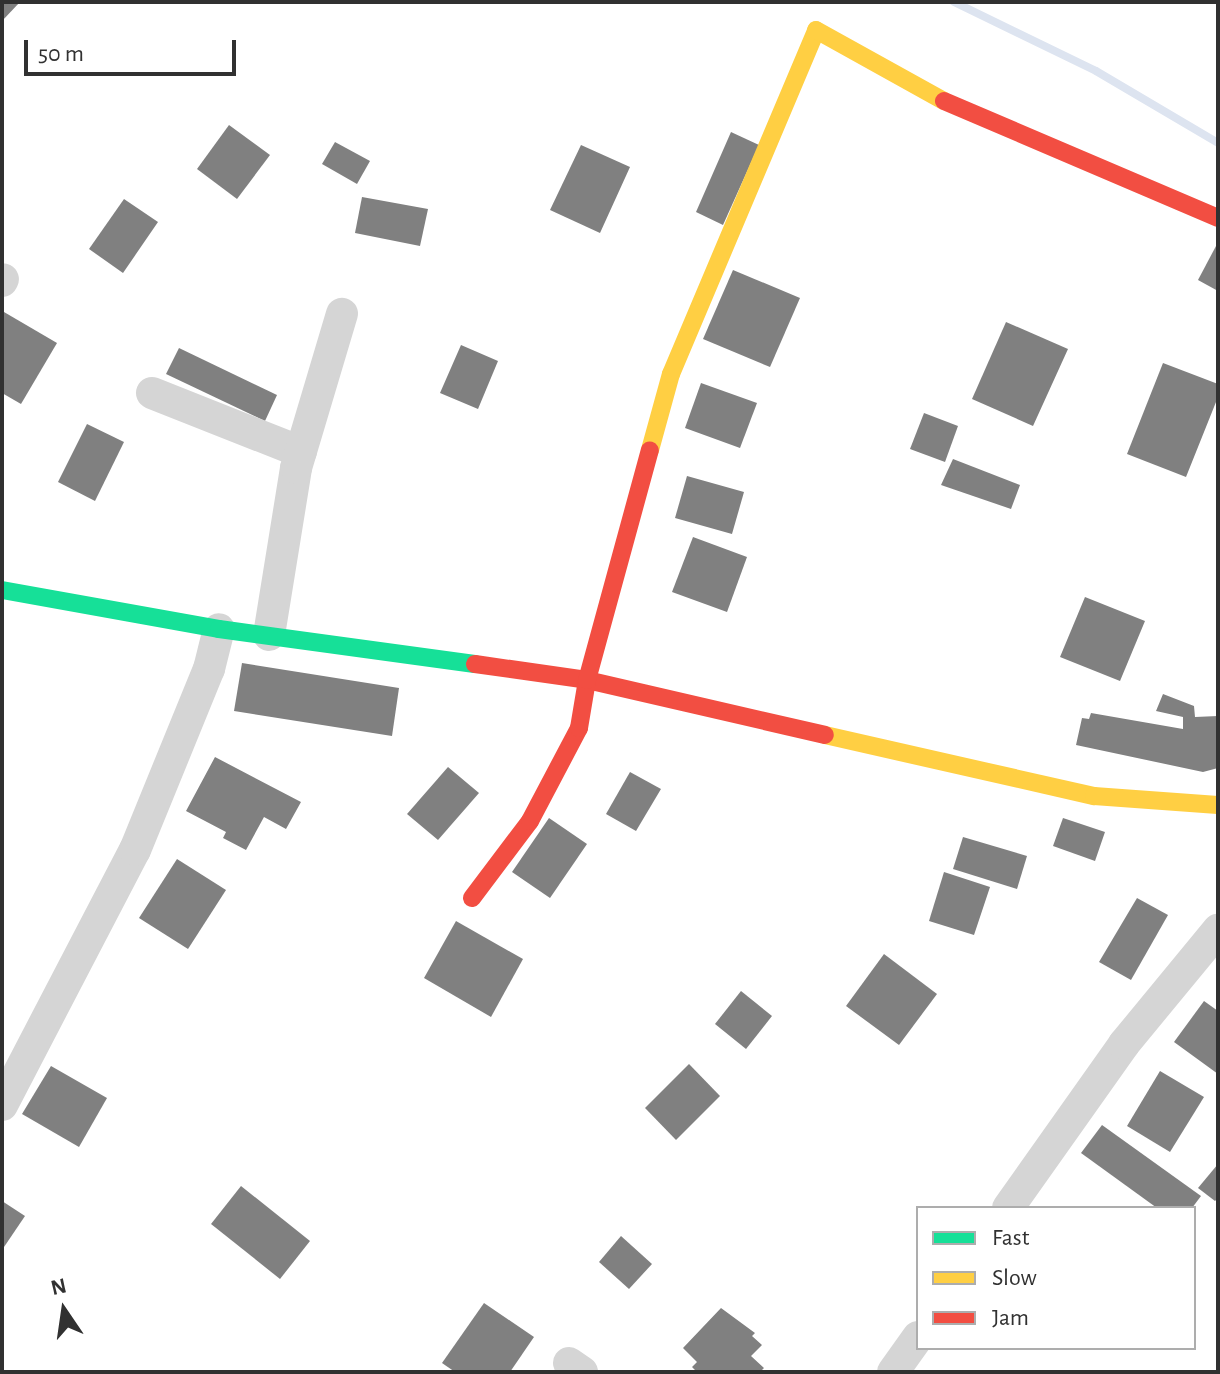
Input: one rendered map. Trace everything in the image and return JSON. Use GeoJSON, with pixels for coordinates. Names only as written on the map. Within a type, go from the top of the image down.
{"type":"FeatureCollection","features":[{"type":"Feature","properties":{"kind":"street"},"geometry":{"type":"LineString","coordinates":[[472,898],[530,821],[579,728],[587,680],[671,374],[816,30],[940,99],[1218,218]]}},
{"type":"Feature","properties":{"kind":"street"},"geometry":{"type":"LineString","coordinates":[[269,635],[301,452],[342,314]]}},
{"type":"Feature","properties":{"kind":"street"},"geometry":{"type":"LineString","coordinates":[[152,393],[301,452]]}},
{"type":"Feature","properties":{"kind":"street"},"geometry":{"type":"LineString","coordinates":[[2,590],[219,629],[587,680],[1094,796],[1218,805]]}},
{"type":"Feature","properties":{"kind":"street"},"geometry":{"type":"LineString","coordinates":[[2,1105],[135,850],[209,669],[219,629]]}},
{"type":"Feature","properties":{"kind":"street"},"geometry":{"type":"LineString","coordinates":[[1009,1206],[1124,1044],[1218,930]]}},
{"type":"Feature","properties":{"kind":"street"},"geometry":{"type":"LineString","coordinates":[[893,1372],[916,1340]]}},
{"type":"Feature","properties":{"kind":"building"},"geometry":{"type":"Polygon","coordinates":[[[2,2],[20,2],[2,21],[2,2]]]}},
{"type":"Feature","properties":{"kind":"building"},"geometry":{"type":"Polygon","coordinates":[[[229,125],[270,155],[237,199],[197,169],[229,125]]]}},
{"type":"Feature","properties":{"kind":"building"},"geometry":{"type":"Polygon","coordinates":[[[731,132],[759,145],[723,225],[696,212],[731,132]]]}},
{"type":"Feature","properties":{"kind":"building"},"geometry":{"type":"Polygon","coordinates":[[[335,142],[370,161],[357,184],[322,164],[335,142]]]}},
{"type":"Feature","properties":{"kind":"building"},"geometry":{"type":"Polygon","coordinates":[[[581,145],[630,167],[600,233],[550,210],[581,145]]]}},
{"type":"Feature","properties":{"kind":"building"},"geometry":{"type":"Polygon","coordinates":[[[362,197],[428,209],[420,246],[355,233],[362,197]]]}},
{"type":"Feature","properties":{"kind":"building"},"geometry":{"type":"Polygon","coordinates":[[[124,199],[158,222],[123,273],[89,249],[124,199]]]}},
{"type":"Feature","properties":{"kind":"building"},"geometry":{"type":"Polygon","coordinates":[[[1218,247],[1218,291],[1198,280],[1218,247]]]}},
{"type":"Feature","properties":{"kind":"building"},"geometry":{"type":"Polygon","coordinates":[[[733,270],[800,298],[770,367],[703,339],[733,270]]]}},
{"type":"Feature","properties":{"kind":"building"},"geometry":{"type":"Polygon","coordinates":[[[4,312],[57,343],[21,404],[2,393],[4,312]]]}},
{"type":"Feature","properties":{"kind":"building"},"geometry":{"type":"Polygon","coordinates":[[[1006,322],[1068,349],[1033,426],[972,399],[1006,322]]]}},
{"type":"Feature","properties":{"kind":"building"},"geometry":{"type":"Polygon","coordinates":[[[461,345],[498,361],[478,409],[440,393],[461,345]]]}},
{"type":"Feature","properties":{"kind":"building"},"geometry":{"type":"Polygon","coordinates":[[[179,348],[277,395],[265,421],[166,374],[179,348]]]}},
{"type":"Feature","properties":{"kind":"building"},"geometry":{"type":"Polygon","coordinates":[[[1163,363],[1218,384],[1218,397],[1186,477],[1127,454],[1163,363]]]}},
{"type":"Feature","properties":{"kind":"building"},"geometry":{"type":"Polygon","coordinates":[[[701,383],[757,403],[740,448],[685,428],[701,383]]]}},
{"type":"Feature","properties":{"kind":"building"},"geometry":{"type":"Polygon","coordinates":[[[924,413],[958,426],[945,462],[910,449],[924,413]]]}},
{"type":"Feature","properties":{"kind":"building"},"geometry":{"type":"Polygon","coordinates":[[[87,424],[124,442],[95,501],[58,482],[87,424]]]}},
{"type":"Feature","properties":{"kind":"building"},"geometry":{"type":"Polygon","coordinates":[[[953,459],[1020,485],[1011,509],[941,485],[953,459]]]}},
{"type":"Feature","properties":{"kind":"building"},"geometry":{"type":"Polygon","coordinates":[[[687,476],[744,492],[732,534],[675,518],[687,476]]]}},
{"type":"Feature","properties":{"kind":"building"},"geometry":{"type":"Polygon","coordinates":[[[693,537],[747,557],[727,612],[672,592],[693,537]]]}},
{"type":"Feature","properties":{"kind":"building"},"geometry":{"type":"Polygon","coordinates":[[[1085,597],[1145,621],[1120,681],[1060,657],[1085,597]]]}},
{"type":"Feature","properties":{"kind":"building"},"geometry":{"type":"Polygon","coordinates":[[[242,663],[399,688],[392,736],[234,711],[242,663]]]}},
{"type":"Feature","properties":{"kind":"building"},"geometry":{"type":"Polygon","coordinates":[[[1163,694],[1194,706],[1195,717],[1218,716],[1218,768],[1203,772],[1076,745],[1082,718],[1089,719],[1091,713],[1183,729],[1183,717],[1156,711],[1163,694]]]}},
{"type":"Feature","properties":{"kind":"building"},"geometry":{"type":"Polygon","coordinates":[[[215,757],[301,802],[286,829],[264,817],[246,850],[223,838],[226,832],[186,811],[215,757]]]}},
{"type":"Feature","properties":{"kind":"building"},"geometry":{"type":"Polygon","coordinates":[[[448,767],[479,793],[438,840],[407,814],[448,767]]]}},
{"type":"Feature","properties":{"kind":"building"},"geometry":{"type":"Polygon","coordinates":[[[630,772],[661,789],[636,831],[606,814],[630,772]]]}},
{"type":"Feature","properties":{"kind":"building"},"geometry":{"type":"Polygon","coordinates":[[[549,818],[587,844],[550,898],[512,872],[549,818]]]}},
{"type":"Feature","properties":{"kind":"building"},"geometry":{"type":"Polygon","coordinates":[[[1063,818],[1105,832],[1095,861],[1053,846],[1063,818]]]}},
{"type":"Feature","properties":{"kind":"building"},"geometry":{"type":"Polygon","coordinates":[[[963,837],[1027,856],[1017,889],[953,869],[963,837]]]}},
{"type":"Feature","properties":{"kind":"building"},"geometry":{"type":"Polygon","coordinates":[[[177,859],[226,890],[188,949],[139,918],[177,859]]]}},
{"type":"Feature","properties":{"kind":"building"},"geometry":{"type":"Polygon","coordinates":[[[944,872],[990,887],[974,935],[929,921],[944,872]]]}},
{"type":"Feature","properties":{"kind":"building"},"geometry":{"type":"Polygon","coordinates":[[[1137,898],[1168,915],[1131,980],[1099,962],[1137,898]]]}},
{"type":"Feature","properties":{"kind":"building"},"geometry":{"type":"Polygon","coordinates":[[[456,921],[523,959],[491,1017],[424,978],[456,921]]]}},
{"type":"Feature","properties":{"kind":"building"},"geometry":{"type":"Polygon","coordinates":[[[884,954],[937,994],[899,1045],[846,1006],[884,954]]]}},
{"type":"Feature","properties":{"kind":"building"},"geometry":{"type":"Polygon","coordinates":[[[741,991],[772,1016],[746,1049],[715,1024],[741,991]]]}},
{"type":"Feature","properties":{"kind":"building"},"geometry":{"type":"Polygon","coordinates":[[[1204,1001],[1218,1011],[1218,1074],[1174,1042],[1204,1001]]]}},
{"type":"Feature","properties":{"kind":"building"},"geometry":{"type":"Polygon","coordinates":[[[689,1064],[720,1096],[676,1140],[645,1108],[689,1064]]]}},
{"type":"Feature","properties":{"kind":"building"},"geometry":{"type":"Polygon","coordinates":[[[51,1066],[107,1098],[79,1147],[22,1114],[51,1066]]]}},
{"type":"Feature","properties":{"kind":"building"},"geometry":{"type":"Polygon","coordinates":[[[1160,1071],[1204,1097],[1170,1152],[1127,1126],[1160,1071]]]}},
{"type":"Feature","properties":{"kind":"building"},"geometry":{"type":"Polygon","coordinates":[[[1102,1125],[1201,1196],[1194,1206],[1154,1206],[1081,1153],[1102,1125]]]}},
{"type":"Feature","properties":{"kind":"building"},"geometry":{"type":"Polygon","coordinates":[[[1218,1164],[1218,1198],[1215,1201],[1198,1188],[1218,1164]]]}},
{"type":"Feature","properties":{"kind":"building"},"geometry":{"type":"Polygon","coordinates":[[[241,1186],[310,1241],[280,1279],[211,1224],[241,1186]]]}},
{"type":"Feature","properties":{"kind":"building"},"geometry":{"type":"Polygon","coordinates":[[[2,1201],[25,1216],[2,1250],[2,1201]]]}},
{"type":"Feature","properties":{"kind":"building"},"geometry":{"type":"Polygon","coordinates":[[[621,1236],[652,1264],[629,1289],[599,1262],[621,1236]]]}},
{"type":"Feature","properties":{"kind":"building"},"geometry":{"type":"Polygon","coordinates":[[[484,1303],[534,1337],[510,1372],[455,1372],[442,1363],[484,1303]]]}},
{"type":"Feature","properties":{"kind":"building"},"geometry":{"type":"Polygon","coordinates":[[[721,1308],[755,1333],[752,1336],[762,1345],[751,1356],[764,1368],[760,1372],[697,1372],[692,1367],[697,1362],[683,1348],[721,1308]]]}},
{"type":"Feature","properties":{"kind":"waterway"},"geometry":{"type":"LineString","coordinates":[[954,2],[1096,71],[1218,143]]}},
{"type":"Feature","properties":{"kind":"traffic: fast"},"geometry":{"type":"LineString","coordinates":[[2,590],[219,629],[475,664]]}},
{"type":"Feature","properties":{"kind":"traffic: slow"},"geometry":{"type":"LineString","coordinates":[[650,450],[671,374],[816,30],[944,101]]}},
{"type":"Feature","properties":{"kind":"traffic: slow"},"geometry":{"type":"LineString","coordinates":[[825,735],[1094,796],[1218,805]]}},
{"type":"Feature","properties":{"kind":"traffic: jam"},"geometry":{"type":"LineString","coordinates":[[944,101],[1218,218]]}},
{"type":"Feature","properties":{"kind":"traffic: jam"},"geometry":{"type":"LineString","coordinates":[[472,898],[530,821],[579,728],[587,680],[650,450]]}},
{"type":"Feature","properties":{"kind":"traffic: jam"},"geometry":{"type":"LineString","coordinates":[[475,664],[587,680],[825,735]]}}]}
